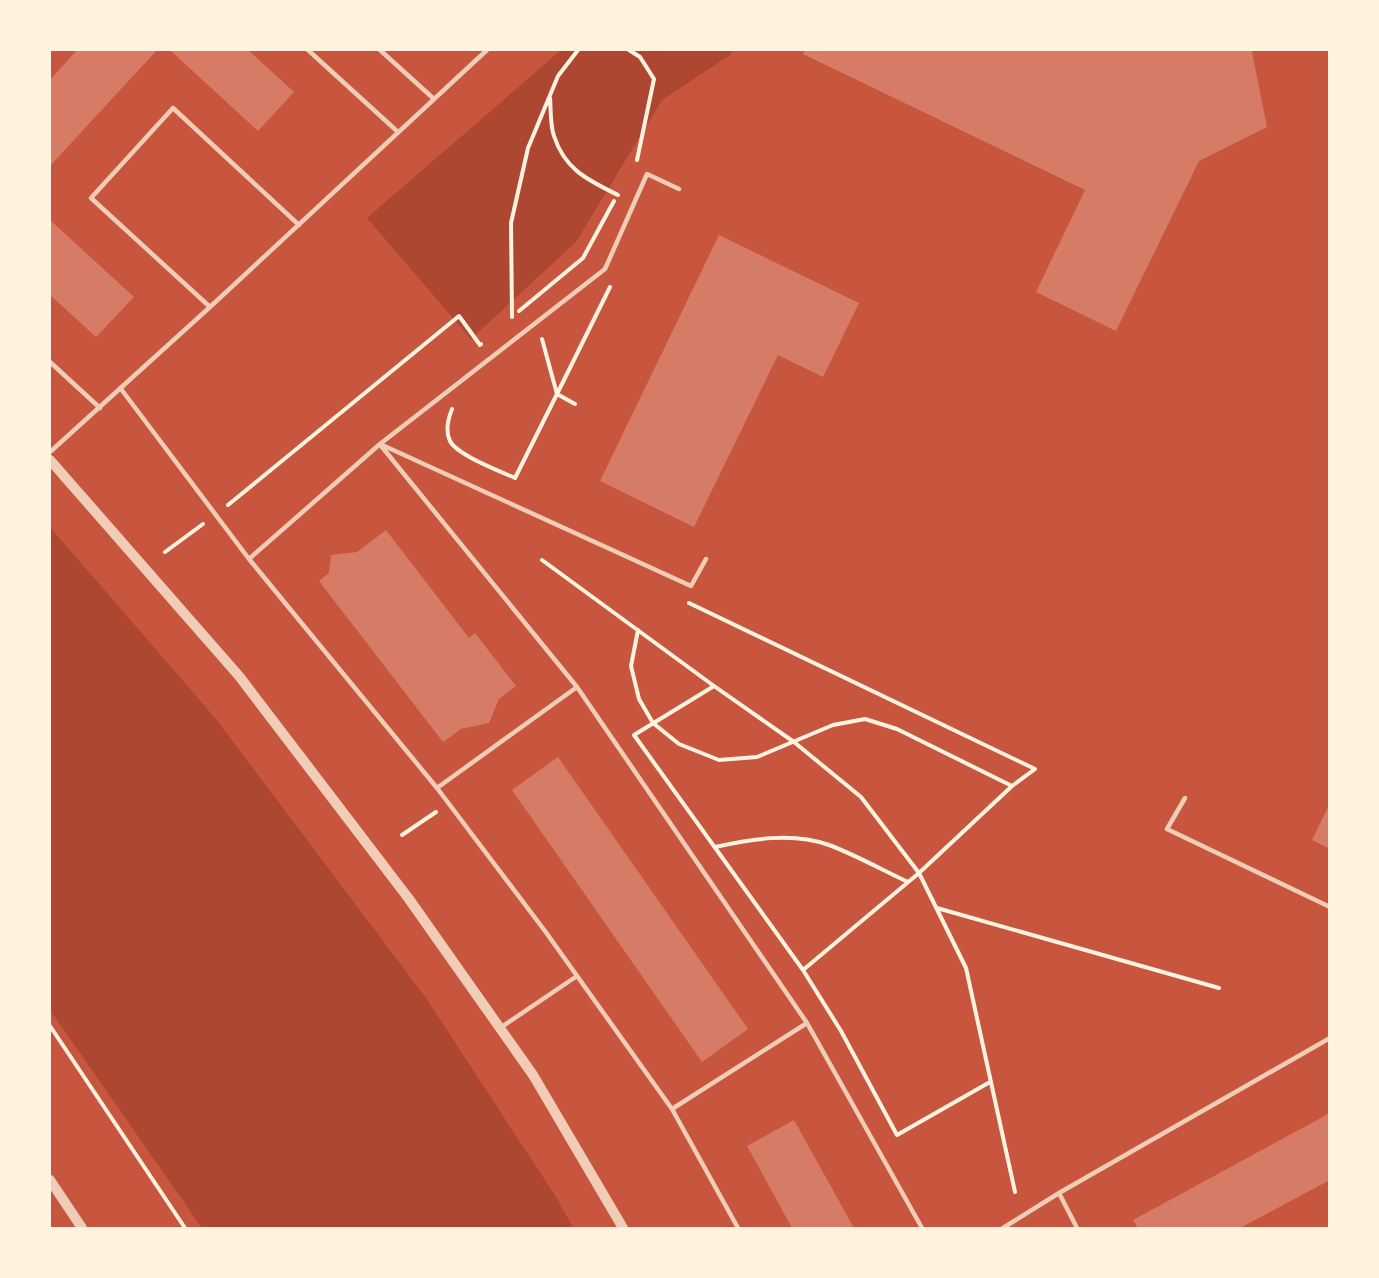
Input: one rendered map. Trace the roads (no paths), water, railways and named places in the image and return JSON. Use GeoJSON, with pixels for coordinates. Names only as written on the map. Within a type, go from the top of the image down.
{"type":"FeatureCollection","features":[{"type":"Feature","properties":{"kind":"street"},"geometry":{"type":"LineString","coordinates":[[50,460],[239,676],[409,899],[533,1075],[623,1228]]}},
{"type":"Feature","properties":{"kind":"street"},"geometry":{"type":"LineString","coordinates":[[50,1180],[82,1228]]}},
{"type":"Feature","properties":{"kind":"lane"},"geometry":{"type":"LineString","coordinates":[[308,50],[398,132]]}},
{"type":"Feature","properties":{"kind":"lane"},"geometry":{"type":"LineString","coordinates":[[380,50],[434,99]]}},
{"type":"Feature","properties":{"kind":"lane"},"geometry":{"type":"LineString","coordinates":[[50,452],[487,50]]}},
{"type":"Feature","properties":{"kind":"lane"},"geometry":{"type":"LineString","coordinates":[[210,307],[91,198],[173,108],[299,225]]}},
{"type":"Feature","properties":{"kind":"lane"},"geometry":{"type":"LineString","coordinates":[[249,559],[380,444],[605,269],[647,174],[679,189]]}},
{"type":"Feature","properties":{"kind":"lane"},"geometry":{"type":"LineString","coordinates":[[50,362],[100,408]]}},
{"type":"Feature","properties":{"kind":"lane"},"geometry":{"type":"LineString","coordinates":[[121,389],[249,559],[449,803],[577,976],[672,1109],[738,1228]]}},
{"type":"Feature","properties":{"kind":"lane"},"geometry":{"type":"LineString","coordinates":[[380,444],[691,586],[706,559]]}},
{"type":"Feature","properties":{"kind":"lane"},"geometry":{"type":"LineString","coordinates":[[380,444],[577,687],[807,1023],[922,1228]]}},
{"type":"Feature","properties":{"kind":"lane"},"geometry":{"type":"LineString","coordinates":[[437,788],[577,687]]}},
{"type":"Feature","properties":{"kind":"lane"},"geometry":{"type":"LineString","coordinates":[[1185,798],[1167,829],[1329,907]]}},
{"type":"Feature","properties":{"kind":"lane"},"geometry":{"type":"LineString","coordinates":[[500,1028],[577,976]]}},
{"type":"Feature","properties":{"kind":"lane"},"geometry":{"type":"LineString","coordinates":[[672,1109],[807,1023]]}},
{"type":"Feature","properties":{"kind":"lane"},"geometry":{"type":"LineString","coordinates":[[1003,1228],[1059,1193],[1329,1038]]}},
{"type":"Feature","properties":{"kind":"lane"},"geometry":{"type":"LineString","coordinates":[[1059,1193],[1077,1228]]}}]}
